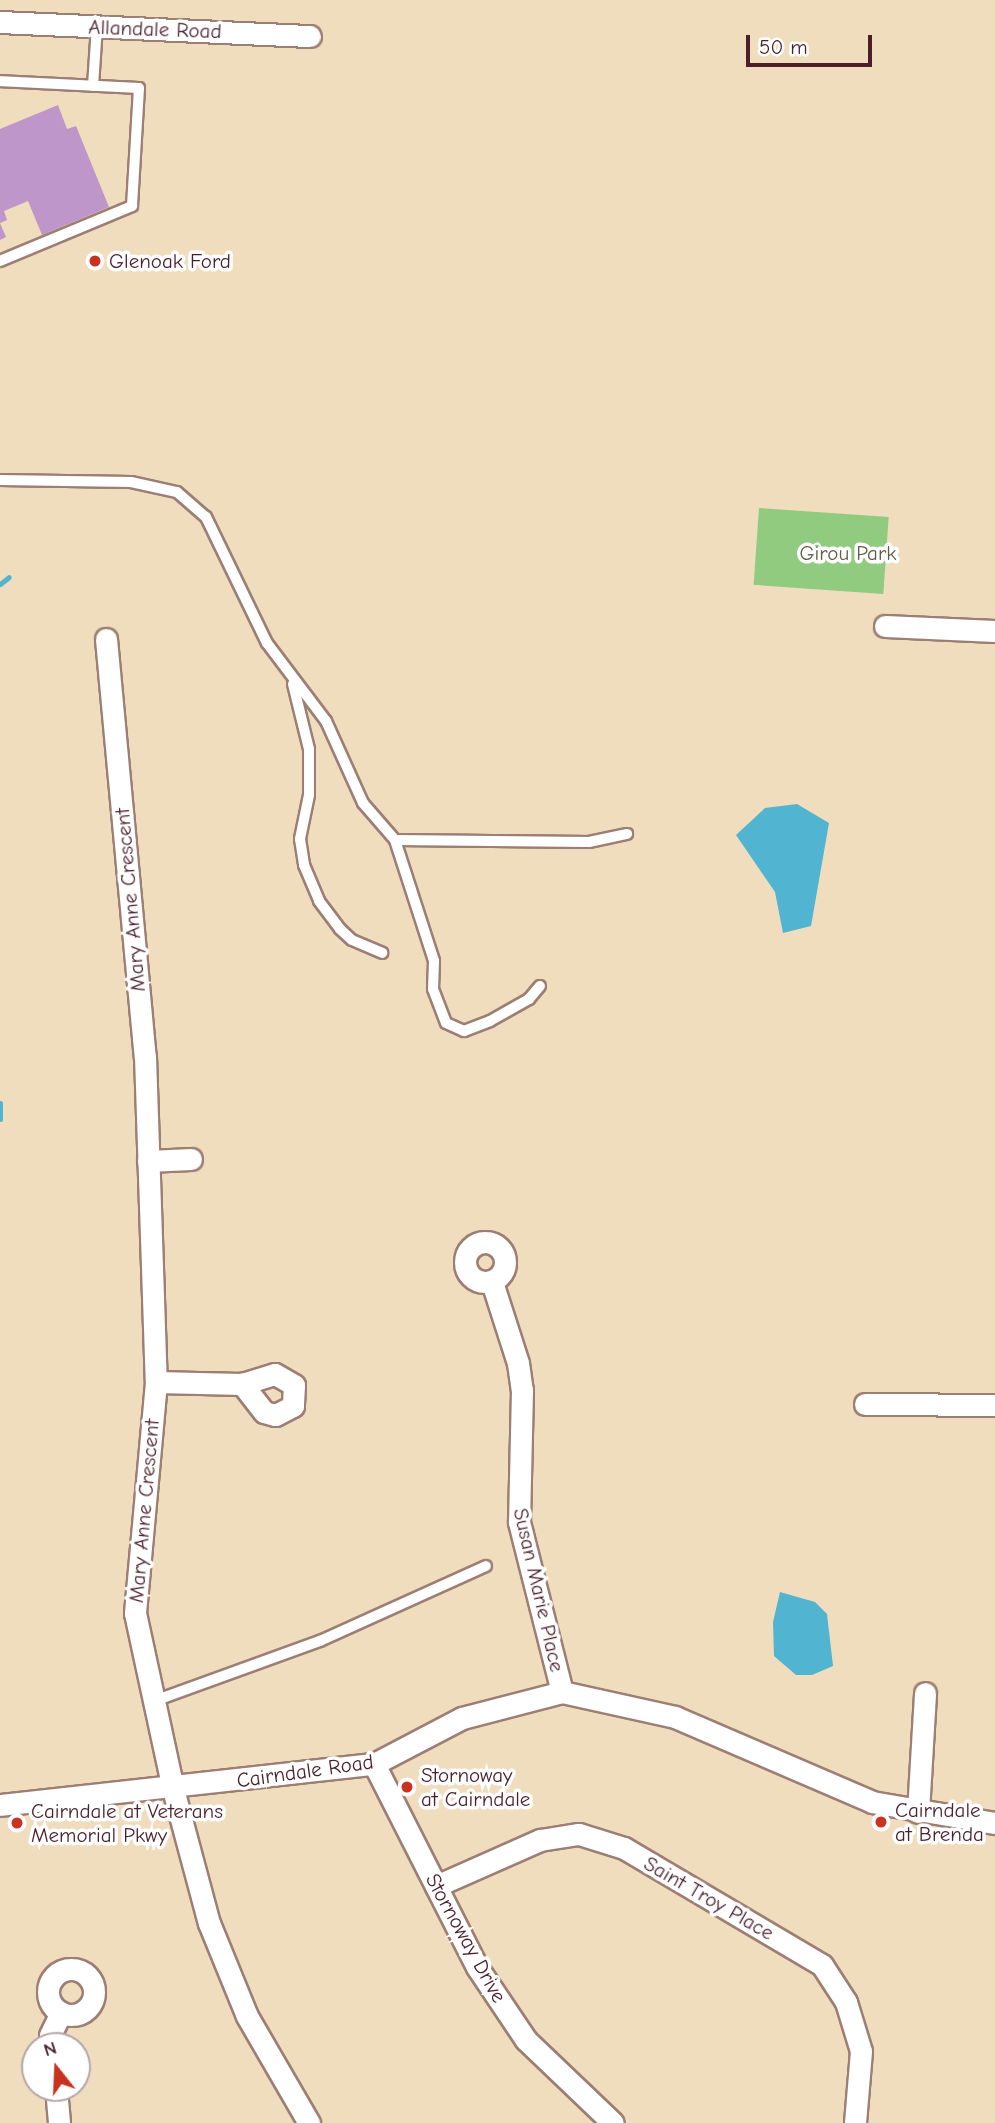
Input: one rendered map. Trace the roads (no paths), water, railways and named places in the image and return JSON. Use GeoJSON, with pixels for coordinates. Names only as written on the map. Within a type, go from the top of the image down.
{"type":"FeatureCollection","features":[{"type":"Feature","properties":{"kind":"street","name":"Allandale Road"},"geometry":{"type":"LineString","coordinates":[[0,22],[310,36]]}},
{"type":"Feature","properties":{"kind":"street"},"geometry":{"type":"LineString","coordinates":[[885,626],[995,631]]}},
{"type":"Feature","properties":{"kind":"street","name":"Mary Anne Crescent"},"geometry":{"type":"LineString","coordinates":[[106,639],[145,1056],[156,1382],[135,1613],[173,1789],[209,1923],[242,2004],[309,2123]]}},
{"type":"Feature","properties":{"kind":"street"},"geometry":{"type":"LineString","coordinates":[[148,1161],[191,1158]]}},
{"type":"Feature","properties":{"kind":"street","name":"Susan Marie Place"},"geometry":{"type":"LineString","coordinates":[[492,1282],[516,1353],[522,1390],[520,1522],[562,1692]]}},
{"type":"Feature","properties":{"kind":"street"},"geometry":{"type":"LineString","coordinates":[[156,1382],[242,1384]]}},
{"type":"Feature","properties":{"kind":"street"},"geometry":{"type":"LineString","coordinates":[[865,1404],[995,1405]]}},
{"type":"Feature","properties":{"kind":"street","name":"Cairndale Road"},"geometry":{"type":"LineString","coordinates":[[0,1805],[173,1789],[374,1764],[462,1718],[562,1692],[675,1717],[872,1802],[995,1824]]}},
{"type":"Feature","properties":{"kind":"street"},"geometry":{"type":"LineString","coordinates":[[918,1812],[925,1693]]}},
{"type":"Feature","properties":{"kind":"street","name":"Stornoway Drive"},"geometry":{"type":"LineString","coordinates":[[374,1764],[477,1967],[526,2040],[613,2123]]}},
{"type":"Feature","properties":{"kind":"street","name":"Saint Troy Place"},"geometry":{"type":"LineString","coordinates":[[436,1886],[540,1840],[579,1834],[624,1848],[822,1965],[846,2002],[861,2051],[855,2123]]}},
{"type":"Feature","properties":{"kind":"street"},"geometry":{"type":"LineString","coordinates":[[51,2032],[61,2012]]}},
{"type":"Feature","properties":{"kind":"street"},"geometry":{"type":"LineString","coordinates":[[57,2102],[59,2123]]}},
{"type":"Feature","properties":{"kind":"lane"},"geometry":{"type":"LineString","coordinates":[[93,86],[97,26]]}},
{"type":"Feature","properties":{"kind":"lane"},"geometry":{"type":"LineString","coordinates":[[0,81],[139,88],[132,206],[0,261]]}},
{"type":"Feature","properties":{"kind":"lane"},"geometry":{"type":"LineString","coordinates":[[0,480],[131,482],[177,492],[206,517],[267,643],[326,721],[363,803],[394,840],[435,961],[433,989],[446,1023],[464,1031],[491,1021],[529,999],[540,985]]}},
{"type":"Feature","properties":{"kind":"lane"},"geometry":{"type":"LineString","coordinates":[[291,678],[309,749],[309,795],[300,839],[304,865],[319,901],[340,929],[352,940],[382,954]]}},
{"type":"Feature","properties":{"kind":"lane"},"geometry":{"type":"LineString","coordinates":[[394,840],[589,842],[627,834]]}},
{"type":"Feature","properties":{"kind":"lane"},"geometry":{"type":"LineString","coordinates":[[154,1701],[320,1641],[486,1566]]}},
{"type":"Feature","properties":{"kind":"water"},"geometry":{"type":"Polygon","coordinates":[[[797,804],[829,823],[811,926],[783,933],[775,892],[736,835],[765,808],[797,804]]]}},
{"type":"Feature","properties":{"kind":"water"},"geometry":{"type":"Polygon","coordinates":[[[780,1592],[815,1602],[827,1614],[833,1666],[812,1675],[796,1675],[774,1656],[773,1622],[780,1592]]]}},
{"type":"Feature","properties":{"kind":"waterway"},"geometry":{"type":"LineString","coordinates":[[0,584],[9,577]]}},
{"type":"Feature","properties":{"kind":"waterway"},"geometry":{"type":"LineString","coordinates":[[0,1103],[0,1119]]}},
{"type":"Feature","properties":{"kind":"place","name":"Glenoak Ford"},"geometry":{"type":"Point","coordinates":[95,261]}},
{"type":"Feature","properties":{"kind":"place","name":"Stornoway at Cairndale"},"geometry":{"type":"Point","coordinates":[407,1787]}},
{"type":"Feature","properties":{"kind":"place","name":"Cairndale at Brenda"},"geometry":{"type":"Point","coordinates":[881,1822]}},
{"type":"Feature","properties":{"kind":"place","name":"Cairndale at Veterans Memorial Pkwy"},"geometry":{"type":"Point","coordinates":[17,1823]}},
{"type":"Feature","properties":{"kind":"park label","name":"Girou Park"},"geometry":{"type":"Point","coordinates":[848,553]}}]}
